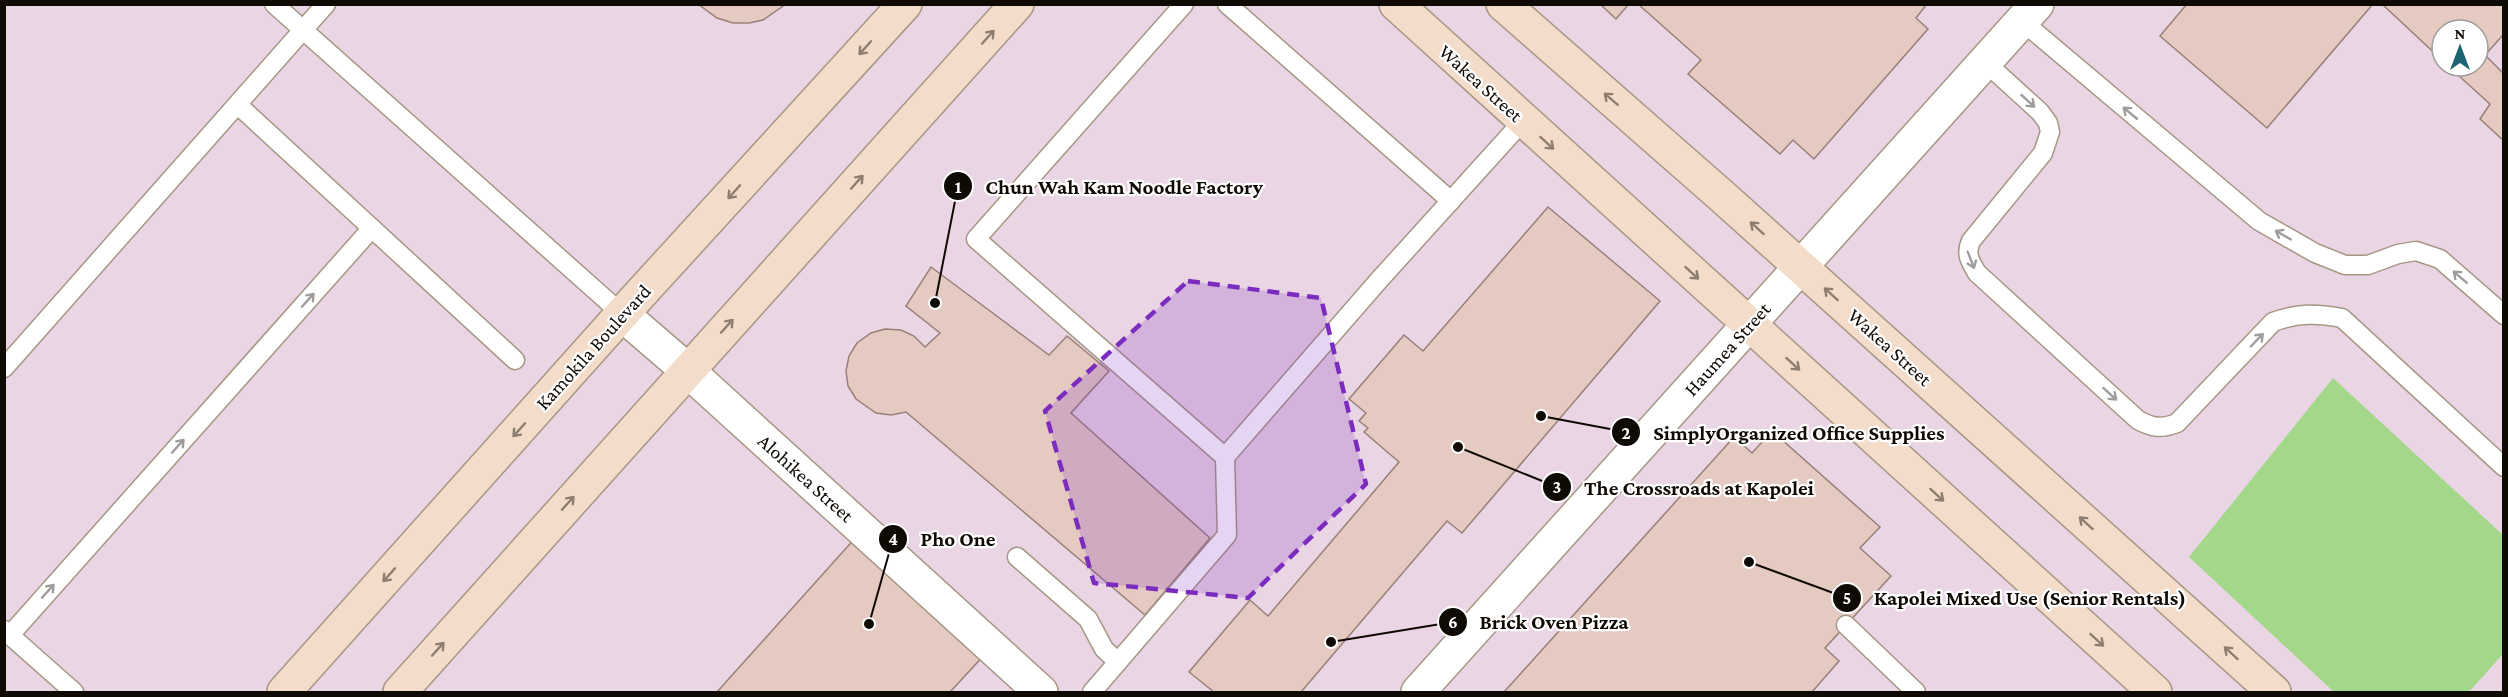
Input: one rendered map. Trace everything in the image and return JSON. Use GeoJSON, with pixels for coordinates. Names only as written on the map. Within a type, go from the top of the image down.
{"type":"FeatureCollection","features":[{"type":"Feature","properties":{"kind":"street","name":"Kamokila Boulevard"},"geometry":{"type":"LineString","coordinates":[[284,693],[622,314],[905,4]]}},
{"type":"Feature","properties":{"kind":"street"},"geometry":{"type":"LineString","coordinates":[[399,693],[1017,4]]}},
{"type":"Feature","properties":{"kind":"street","name":"Wakea Street"},"geometry":{"type":"LineString","coordinates":[[1395,4],[2155,693]]}},
{"type":"Feature","properties":{"kind":"street","name":"Wakea Street"},"geometry":{"type":"LineString","coordinates":[[1503,4],[1801,267],[2274,693]]}},
{"type":"Feature","properties":{"kind":"street","name":"Haumea Street"},"geometry":{"type":"LineString","coordinates":[[1418,693],[2030,13]]}},
{"type":"Feature","properties":{"kind":"street","name":"Alohikea Street"},"geometry":{"type":"LineString","coordinates":[[622,314],[687,370],[1041,693]]}},
{"type":"Feature","properties":{"kind":"lane"},"geometry":{"type":"LineString","coordinates":[[274,4],[622,314]]}},
{"type":"Feature","properties":{"kind":"lane"},"geometry":{"type":"LineString","coordinates":[[4,368],[326,4]]}},
{"type":"Feature","properties":{"kind":"lane"},"geometry":{"type":"LineString","coordinates":[[1184,4],[976,239],[1225,457]]}},
{"type":"Feature","properties":{"kind":"lane"},"geometry":{"type":"LineString","coordinates":[[1227,4],[1451,201]]}},
{"type":"Feature","properties":{"kind":"lane"},"geometry":{"type":"LineString","coordinates":[[2030,13],[2259,221],[2315,253],[2345,265],[2368,265],[2382,262],[2398,254],[2416,251],[2428,254],[2440,259],[2504,315]]}},
{"type":"Feature","properties":{"kind":"lane"},"geometry":{"type":"LineString","coordinates":[[1985,62],[2040,112],[2048,123],[2050,132],[2043,153],[1971,241],[1967,250],[1970,261],[1977,273],[2138,420],[2152,427],[2162,428],[2177,423],[2273,322],[2292,315],[2321,314],[2342,318],[2504,467]]}},
{"type":"Feature","properties":{"kind":"lane"},"geometry":{"type":"LineString","coordinates":[[238,105],[515,360]]}},
{"type":"Feature","properties":{"kind":"lane"},"geometry":{"type":"LineString","coordinates":[[1092,693],[1227,535],[1225,457],[1523,121]]}},
{"type":"Feature","properties":{"kind":"lane"},"geometry":{"type":"LineString","coordinates":[[74,693],[7,633],[372,228]]}},
{"type":"Feature","properties":{"kind":"lane"},"geometry":{"type":"LineString","coordinates":[[1017,557],[1088,619],[1104,649],[1118,662]]}},
{"type":"Feature","properties":{"kind":"lane"},"geometry":{"type":"LineString","coordinates":[[1846,625],[1916,693]]}},
{"type":"Feature","properties":{"kind":"highlighted area"},"geometry":{"type":"Polygon","coordinates":[[[1188,281],[1321,298],[1366,484],[1248,598],[1094,583],[1045,411],[1188,281]]]}},
{"type":"Feature","properties":{"kind":"shaded area"},"geometry":{"type":"Polygon","coordinates":[[[4,5],[2503,5],[2503,692],[5,692],[4,5]]]}},
{"type":"Feature","properties":{"kind":"green space"},"geometry":{"type":"Polygon","coordinates":[[[2333,378],[2503,535],[2503,654],[2469,692],[2334,692],[2189,557],[2333,378]]]}},
{"type":"Feature","properties":{"kind":"building"},"geometry":{"type":"Polygon","coordinates":[[[698,4],[786,4],[763,20],[733,23],[717,18],[698,4]]]}},
{"type":"Feature","properties":{"kind":"building"},"geometry":{"type":"Polygon","coordinates":[[[1600,4],[1629,4],[1616,19],[1600,4]]]}},
{"type":"Feature","properties":{"kind":"building"},"geometry":{"type":"Polygon","coordinates":[[[1638,4],[1927,4],[1916,18],[1928,29],[1814,159],[1793,140],[1780,154],[1688,74],[1701,60],[1638,4]]]}},
{"type":"Feature","properties":{"kind":"building"},"geometry":{"type":"Polygon","coordinates":[[[2187,4],[2373,4],[2267,128],[2160,36],[2187,4]]]}},
{"type":"Feature","properties":{"kind":"building"},"geometry":{"type":"Polygon","coordinates":[[[2382,4],[2504,4],[2504,34],[2490,49],[2490,18],[2430,18],[2430,49],[2382,4]]]}},
{"type":"Feature","properties":{"kind":"building"},"geometry":{"type":"Polygon","coordinates":[[[2490,60],[2504,74],[2504,141],[2480,119],[2490,104],[2461,78],[2490,78],[2490,60]]]}},
{"type":"Feature","properties":{"kind":"building"},"geometry":{"type":"Polygon","coordinates":[[[1548,207],[1660,301],[1462,533],[1447,521],[1301,692],[1214,692],[1189,672],[1250,600],[1268,616],[1399,462],[1364,432],[1368,428],[1359,421],[1366,413],[1349,399],[1404,335],[1423,351],[1548,207]]]}},
{"type":"Feature","properties":{"kind":"building"},"geometry":{"type":"Polygon","coordinates":[[[931,267],[1049,355],[1067,336],[1109,371],[1071,413],[1210,538],[1145,615],[906,412],[891,415],[876,413],[856,399],[848,386],[846,371],[849,356],[857,343],[871,333],[885,329],[901,330],[914,336],[925,347],[940,333],[906,306],[931,267]]]}},
{"type":"Feature","properties":{"kind":"building"},"geometry":{"type":"Polygon","coordinates":[[[1772,431],[1880,527],[1860,548],[1891,576],[1825,648],[1839,661],[1812,692],[1504,692],[1734,437],[1752,453],[1772,431]]]}},
{"type":"Feature","properties":{"kind":"building"},"geometry":{"type":"Polygon","coordinates":[[[857,536],[987,652],[950,692],[717,692],[857,536]]]}},
{"type":"Feature","properties":{"kind":"place","name":"Chun Wah Kam Noodle Factory"},"geometry":{"type":"Point","coordinates":[935,303]}},
{"type":"Feature","properties":{"kind":"place","name":"SimplyOrganized Office Supplies"},"geometry":{"type":"Point","coordinates":[1541,416]}},
{"type":"Feature","properties":{"kind":"place","name":"The Crossroads at Kapolei"},"geometry":{"type":"Point","coordinates":[1458,447]}},
{"type":"Feature","properties":{"kind":"place","name":"Kapolei Mixed Use (Senior Rentals)"},"geometry":{"type":"Point","coordinates":[1749,562]}},
{"type":"Feature","properties":{"kind":"place","name":"Pho One"},"geometry":{"type":"Point","coordinates":[869,624]}},
{"type":"Feature","properties":{"kind":"place","name":"Brick Oven Pizza"},"geometry":{"type":"Point","coordinates":[1331,642]}}]}
